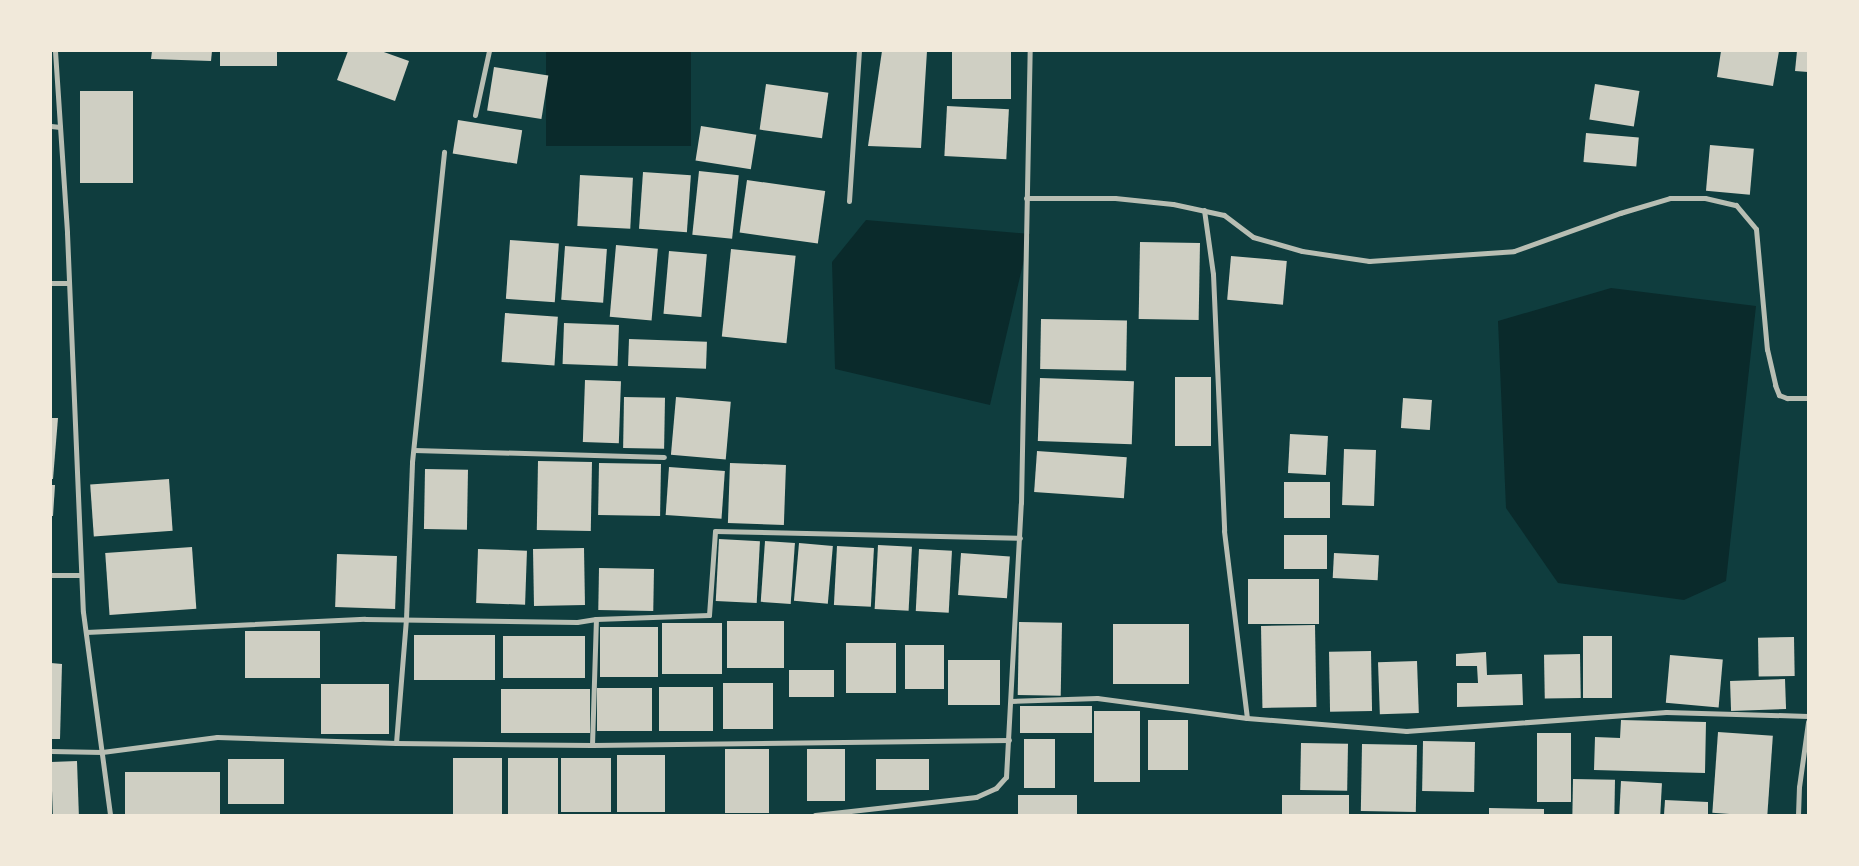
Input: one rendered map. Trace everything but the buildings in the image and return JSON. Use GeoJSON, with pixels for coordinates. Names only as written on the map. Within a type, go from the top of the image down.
{"type":"FeatureCollection","features":[{"type":"Feature","properties":{"kind":"street"},"geometry":{"type":"LineString","coordinates":[[55,51],[70,283],[86,632],[110,815]]}},
{"type":"Feature","properties":{"kind":"street"},"geometry":{"type":"LineString","coordinates":[[475,115],[489,51]]}},
{"type":"Feature","properties":{"kind":"street"},"geometry":{"type":"LineString","coordinates":[[849,201],[859,51]]}},
{"type":"Feature","properties":{"kind":"street"},"geometry":{"type":"LineString","coordinates":[[814,815],[976,797],[996,788],[1006,777],[1020,538],[1030,51]]}},
{"type":"Feature","properties":{"kind":"street"},"geometry":{"type":"LineString","coordinates":[[51,126],[60,127]]}},
{"type":"Feature","properties":{"kind":"street"},"geometry":{"type":"LineString","coordinates":[[396,744],[406,619],[414,450],[444,152]]}},
{"type":"Feature","properties":{"kind":"street"},"geometry":{"type":"LineString","coordinates":[[1026,198],[1115,198],[1173,204],[1224,215],[1253,237],[1302,251],[1369,261],[1514,251],[1620,213],[1670,198],[1705,198],[1736,205],[1756,229],[1767,349],[1775,385],[1779,395],[1786,398],[1808,398]]}},
{"type":"Feature","properties":{"kind":"street"},"geometry":{"type":"LineString","coordinates":[[1204,210],[1213,274],[1224,532],[1247,718]]}},
{"type":"Feature","properties":{"kind":"street"},"geometry":{"type":"LineString","coordinates":[[51,283],[70,283]]}},
{"type":"Feature","properties":{"kind":"street"},"geometry":{"type":"LineString","coordinates":[[414,450],[664,457]]}},
{"type":"Feature","properties":{"kind":"street"},"geometry":{"type":"LineString","coordinates":[[86,632],[366,619],[577,622],[596,619],[709,615],[715,532],[1020,538]]}},
{"type":"Feature","properties":{"kind":"street"},"geometry":{"type":"LineString","coordinates":[[51,575],[82,575]]}},
{"type":"Feature","properties":{"kind":"street"},"geometry":{"type":"LineString","coordinates":[[592,745],[596,619]]}},
{"type":"Feature","properties":{"kind":"street"},"geometry":{"type":"LineString","coordinates":[[1011,701],[1097,698],[1247,718],[1406,730],[1666,712],[1808,716]]}},
{"type":"Feature","properties":{"kind":"street"},"geometry":{"type":"LineString","coordinates":[[1798,815],[1799,787],[1808,722]]}},
{"type":"Feature","properties":{"kind":"street"},"geometry":{"type":"LineString","coordinates":[[51,751],[102,752],[217,737],[396,744],[592,745],[1009,740]]}},
{"type":"Feature","properties":{"kind":"water"},"geometry":{"type":"Polygon","coordinates":[[[546,51],[691,51],[691,146],[546,146],[546,51]]]}},
{"type":"Feature","properties":{"kind":"water"},"geometry":{"type":"Polygon","coordinates":[[[866,220],[1030,234],[990,405],[835,369],[832,262],[866,220]]]}},
{"type":"Feature","properties":{"kind":"water"},"geometry":{"type":"Polygon","coordinates":[[[1611,288],[1756,306],[1726,581],[1684,600],[1558,583],[1506,508],[1498,321],[1611,288]]]}}]}
